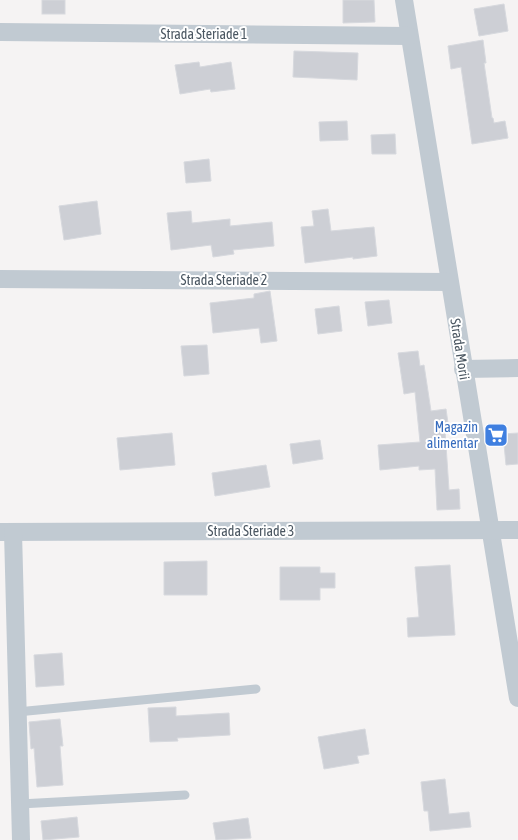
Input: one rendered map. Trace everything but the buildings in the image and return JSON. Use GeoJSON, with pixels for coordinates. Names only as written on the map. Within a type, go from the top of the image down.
{"type":"FeatureCollection","features":[{"type":"Feature","properties":{"kind":"street","name":"Strada Morii"},"geometry":{"type":"LineString","coordinates":[[404,0],[463,369],[490,530],[514,656],[518,698]]}},
{"type":"Feature","properties":{"kind":"street","name":"Strada Steriade 1"},"geometry":{"type":"LineString","coordinates":[[0,32],[409,36]]}},
{"type":"Feature","properties":{"kind":"street","name":"Strada Steriade 2"},"geometry":{"type":"LineString","coordinates":[[0,279],[449,282]]}},
{"type":"Feature","properties":{"kind":"street"},"geometry":{"type":"LineString","coordinates":[[463,369],[518,368]]}},
{"type":"Feature","properties":{"kind":"street","name":"Strada Steriade 3"},"geometry":{"type":"LineString","coordinates":[[21,840],[17,712],[6,532],[518,530]]}},
{"type":"Feature","properties":{"kind":"lane"},"geometry":{"type":"LineString","coordinates":[[17,712],[256,689]]}},
{"type":"Feature","properties":{"kind":"lane"},"geometry":{"type":"LineString","coordinates":[[20,804],[185,795]]}},
{"type":"Feature","properties":{"kind":"place","name":"Magazin alimentar"},"geometry":{"type":"Point","coordinates":[496,435]}}]}
